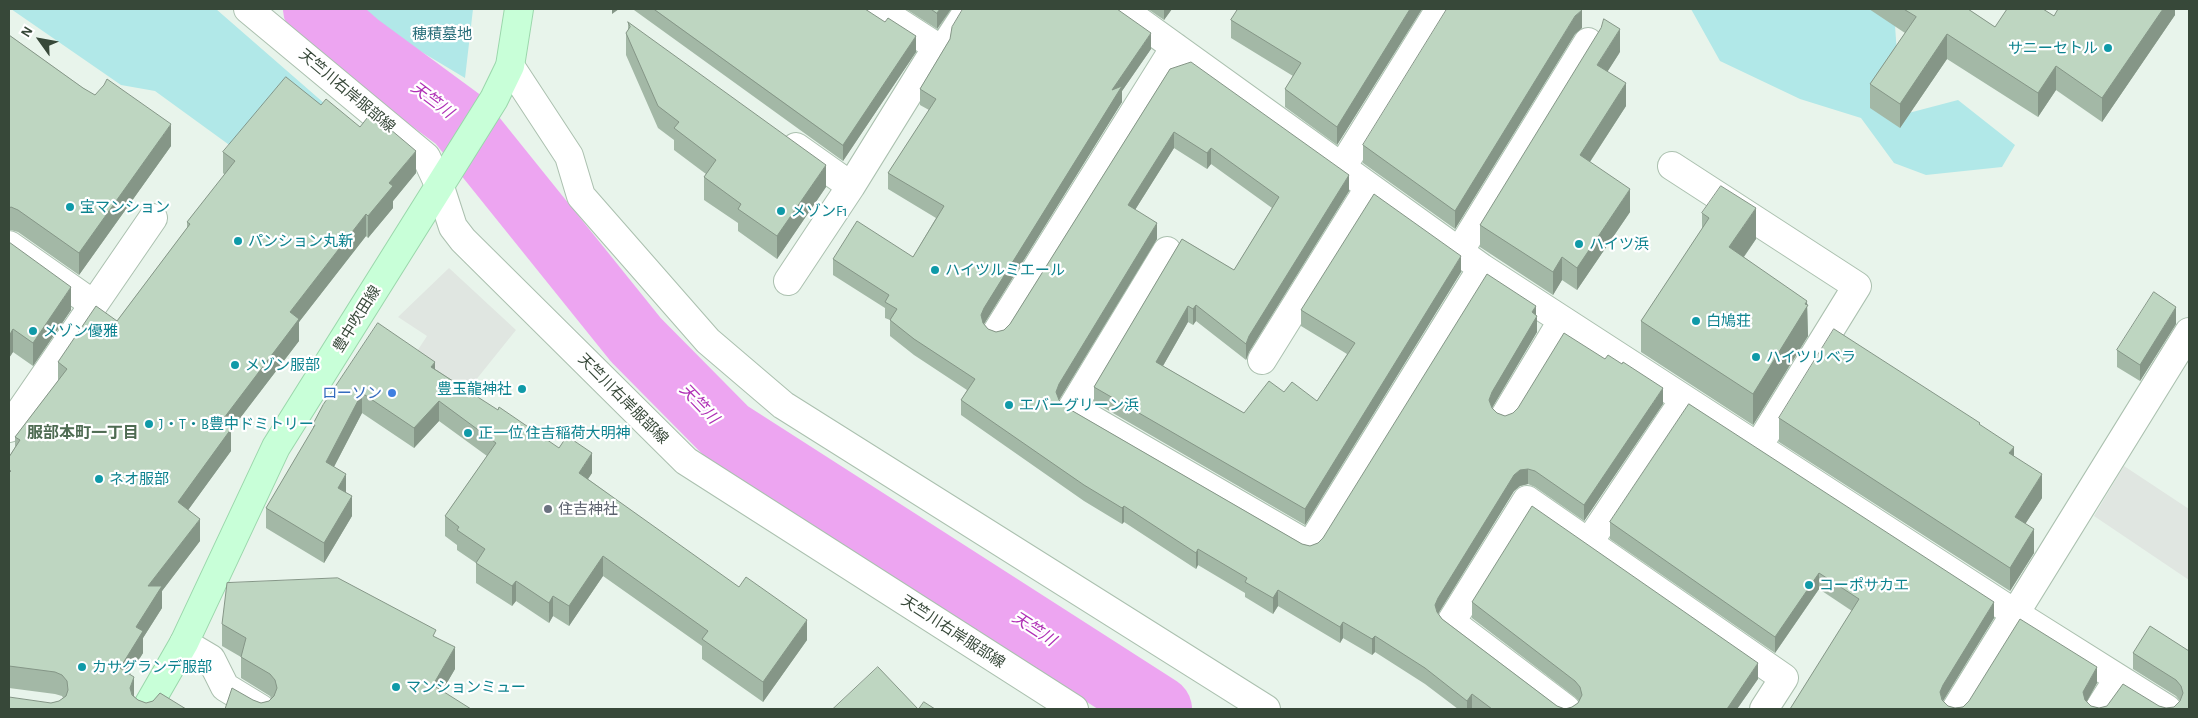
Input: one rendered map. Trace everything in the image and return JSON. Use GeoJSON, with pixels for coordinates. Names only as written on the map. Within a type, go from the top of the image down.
{"type":"FeatureCollection","features":[{"type":"Feature","properties":{"kind":"main road","name":"豊中吹田線"},"geometry":{"type":"LineString","coordinates":[[146,709],[184,642],[276,447],[494,99],[510,66],[518,9]]}},
{"type":"Feature","properties":{"kind":"street","name":"天竺川右岸服部線"},"geometry":{"type":"LineString","coordinates":[[248,9],[426,156],[447,176],[453,227],[463,240],[686,461],[1074,709]]}},
{"type":"Feature","properties":{"kind":"street"},"geometry":{"type":"LineString","coordinates":[[788,281],[851,186],[937,47],[878,9]]}},
{"type":"Feature","properties":{"kind":"street"},"geometry":{"type":"LineString","coordinates":[[1122,9],[1458,252],[1757,448],[2167,709]]}},
{"type":"Feature","properties":{"kind":"street"},"geometry":{"type":"LineString","coordinates":[[1342,167],[1440,9]]}},
{"type":"Feature","properties":{"kind":"street"},"geometry":{"type":"LineString","coordinates":[[1458,252],[1588,42]]}},
{"type":"Feature","properties":{"kind":"street"},"geometry":{"type":"LineString","coordinates":[[997,332],[1175,47]]}},
{"type":"Feature","properties":{"kind":"street"},"geometry":{"type":"LineString","coordinates":[[510,66],[569,156],[581,196],[708,341],[776,399],[1266,709]]}},
{"type":"Feature","properties":{"kind":"street"},"geometry":{"type":"LineString","coordinates":[[778,134],[851,186]]}},
{"type":"Feature","properties":{"kind":"street"},"geometry":{"type":"LineString","coordinates":[[1672,166],[1857,286],[1757,448]]}},
{"type":"Feature","properties":{"kind":"street"},"geometry":{"type":"LineString","coordinates":[[1262,360],[1370,188]]}},
{"type":"Feature","properties":{"kind":"street"},"geometry":{"type":"LineString","coordinates":[[9,428],[153,218]]}},
{"type":"Feature","properties":{"kind":"street"},"geometry":{"type":"LineString","coordinates":[[9,244],[93,304]]}},
{"type":"Feature","properties":{"kind":"street"},"geometry":{"type":"LineString","coordinates":[[1167,251],[1072,408],[1310,546],[1482,268]]}},
{"type":"Feature","properties":{"kind":"street"},"geometry":{"type":"LineString","coordinates":[[1505,416],[1562,321]]}},
{"type":"Feature","properties":{"kind":"street"},"geometry":{"type":"LineString","coordinates":[[1956,709],[2189,332]]}},
{"type":"Feature","properties":{"kind":"street"},"geometry":{"type":"LineString","coordinates":[[1589,542],[1684,400]]}},
{"type":"Feature","properties":{"kind":"street"},"geometry":{"type":"LineString","coordinates":[[1566,709],[1451,622],[1527,500],[1784,678],[1764,709]]}},
{"type":"Feature","properties":{"kind":"street"},"geometry":{"type":"LineString","coordinates":[[184,642],[211,660],[222,698],[261,709]]}},
{"type":"Feature","properties":{"kind":"street"},"geometry":{"type":"LineString","coordinates":[[2099,709],[2118,679]]}},
{"type":"Feature","properties":{"kind":"lane"},"geometry":{"type":"LineString","coordinates":[[937,47],[962,9]]}},
{"type":"Feature","properties":{"kind":"green space"},"geometry":{"type":"Polygon","coordinates":[[[11,9],[216,9],[325,104],[272,176],[155,91],[121,85],[11,9]]]}},
{"type":"Feature","properties":{"kind":"green space","name":"穂積墓地"},"geometry":{"type":"Polygon","coordinates":[[[356,9],[473,9],[465,78],[370,21],[356,9]]]}},
{"type":"Feature","properties":{"kind":"green space"},"geometry":{"type":"Polygon","coordinates":[[[1691,9],[1892,9],[1894,10],[1901,115],[1958,100],[2015,145],[2002,167],[1926,175],[1894,163],[1861,118],[1800,99],[1720,61],[1691,9]]]}},
{"type":"Feature","properties":{"kind":"shaded area"},"geometry":{"type":"Polygon","coordinates":[[[449,268],[516,330],[463,396],[410,362],[427,336],[398,317],[449,268]]]}},
{"type":"Feature","properties":{"kind":"shaded area"},"geometry":{"type":"Polygon","coordinates":[[[2124,466],[2189,509],[2189,580],[2094,516],[2124,466]]]}},
{"type":"Feature","properties":{"kind":"building"},"geometry":{"type":"Polygon","coordinates":[[[654,9],[865,9],[885,22],[888,18],[916,36],[843,145],[654,9]]]}},
{"type":"Feature","properties":{"kind":"building"},"geometry":{"type":"Polygon","coordinates":[[[931,9],[940,9],[937,13],[931,9]]]}},
{"type":"Feature","properties":{"kind":"building"},"geometry":{"type":"Polygon","coordinates":[[[963,9],[1117,9],[1151,33],[1112,90],[1122,86],[984,308],[981,315],[983,323],[988,329],[996,332],[1004,330],[1010,324],[1170,69],[1191,62],[1349,175],[1249,336],[1246,344],[1196,305],[1193,309],[1188,306],[1156,362],[1244,413],[1269,381],[1284,392],[1292,382],[1317,401],[1355,343],[1301,310],[1374,194],[1461,256],[1305,509],[1094,387],[1182,239],[1234,270],[1279,197],[1211,148],[1207,153],[1174,132],[1128,205],[1157,223],[1059,384],[1056,392],[1059,400],[1064,406],[1302,544],[1310,546],[1318,543],[1323,538],[1487,274],[1536,306],[1532,312],[1537,316],[1492,392],[1489,400],[1492,408],[1497,413],[1505,416],[1513,413],[1518,408],[1564,333],[1605,359],[1608,355],[1622,364],[1623,362],[1663,388],[1584,505],[1535,471],[1528,469],[1520,470],[1514,475],[1435,605],[1442,619],[1557,706],[1565,709],[1492,709],[1472,694],[1467,701],[1425,668],[1375,636],[1372,639],[1343,622],[1340,627],[1278,590],[1273,598],[1245,582],[1247,578],[1198,549],[1196,553],[1124,506],[1122,508],[1084,485],[961,400],[975,379],[914,339],[890,320],[897,309],[885,302],[889,295],[833,259],[857,221],[913,257],[944,206],[888,173],[936,99],[920,89],[950,39],[952,27],[963,9]]]}},
{"type":"Feature","properties":{"kind":"building"},"geometry":{"type":"Polygon","coordinates":[[[1238,9],[1410,9],[1337,127],[1285,89],[1301,63],[1231,20],[1238,9]]]}},
{"type":"Feature","properties":{"kind":"building"},"geometry":{"type":"Polygon","coordinates":[[[1447,9],[1582,10],[1575,16],[1455,211],[1363,145],[1447,9]]]}},
{"type":"Feature","properties":{"kind":"building"},"geometry":{"type":"Polygon","coordinates":[[[1904,9],[1968,9],[1995,27],[2007,9],[2043,9],[2054,16],[2058,9],[2163,9],[2102,98],[2056,66],[2038,93],[1947,34],[1900,104],[1870,84],[1916,17],[1904,9]]]}},
{"type":"Feature","properties":{"kind":"building"},"geometry":{"type":"Polygon","coordinates":[[[1604,19],[1620,29],[1597,65],[1626,83],[1580,155],[1630,189],[1577,268],[1562,257],[1553,272],[1480,225],[1601,28],[1604,19]]]}},
{"type":"Feature","properties":{"kind":"building"},"geometry":{"type":"Polygon","coordinates":[[[628,22],[826,165],[777,236],[738,209],[741,204],[704,177],[716,160],[674,128],[679,122],[658,106],[626,33],[630,27],[628,22]]]}},
{"type":"Feature","properties":{"kind":"building"},"geometry":{"type":"Polygon","coordinates":[[[9,35],[95,95],[107,79],[171,124],[79,253],[18,210],[9,208],[9,35]]]}},
{"type":"Feature","properties":{"kind":"building"},"geometry":{"type":"Polygon","coordinates":[[[286,77],[321,105],[326,99],[360,127],[371,113],[416,151],[389,183],[393,186],[368,216],[366,214],[290,312],[299,319],[221,422],[231,429],[178,502],[200,519],[148,586],[162,586],[136,627],[143,631],[120,668],[134,677],[130,688],[132,695],[138,700],[146,703],[153,701],[160,693],[186,709],[9,709],[9,697],[51,703],[59,701],[66,696],[68,690],[67,681],[62,675],[55,672],[9,666],[9,473],[11,471],[9,470],[9,457],[20,440],[15,437],[67,369],[58,362],[96,306],[117,321],[190,224],[187,222],[235,161],[223,152],[286,77]]]}},
{"type":"Feature","properties":{"kind":"building"},"geometry":{"type":"Polygon","coordinates":[[[1721,186],[1756,208],[1729,247],[1807,301],[1805,304],[1808,305],[1753,394],[1641,321],[1709,218],[1702,213],[1721,186]]]}},
{"type":"Feature","properties":{"kind":"building","name":"メゾン優雅"},"geometry":{"type":"Polygon","coordinates":[[[9,242],[71,287],[33,343],[13,329],[9,336],[9,242]]]}},
{"type":"Feature","properties":{"kind":"building"},"geometry":{"type":"Polygon","coordinates":[[[2154,292],[2176,307],[2140,365],[2117,350],[2154,292]]]}},
{"type":"Feature","properties":{"kind":"building"},"geometry":{"type":"Polygon","coordinates":[[[378,323],[435,362],[431,367],[498,410],[499,407],[559,448],[567,436],[592,453],[579,473],[739,587],[746,577],[807,620],[763,682],[702,639],[708,631],[603,556],[569,606],[553,596],[549,603],[516,581],[512,586],[476,563],[485,549],[457,530],[459,527],[445,516],[496,443],[439,401],[414,428],[362,393],[326,462],[346,474],[338,488],[352,496],[324,543],[266,508],[315,425],[313,424],[323,405],[378,323]]]}},
{"type":"Feature","properties":{"kind":"building"},"geometry":{"type":"Polygon","coordinates":[[[1834,329],[1980,423],[2014,447],[2009,453],[2042,474],[2015,517],[2034,529],[2010,568],[1779,418],[1834,329]]]}},
{"type":"Feature","properties":{"kind":"building"},"geometry":{"type":"Polygon","coordinates":[[[1689,404],[1994,602],[1943,685],[1940,692],[1942,700],[1948,706],[1955,708],[1963,707],[1969,701],[2020,619],[2097,667],[2083,692],[2085,700],[2091,706],[2099,708],[2107,706],[2123,684],[2159,706],[2166,708],[2174,707],[2180,701],[2183,693],[2181,686],[2176,680],[2133,653],[2150,626],[2189,651],[2189,709],[1790,709],[1859,599],[1819,573],[1775,637],[1610,522],[1689,404]]]}},
{"type":"Feature","properties":{"kind":"building"},"geometry":{"type":"Polygon","coordinates":[[[1532,506],[1758,663],[1727,709],[1565,709],[1578,703],[1582,695],[1580,687],[1575,681],[1472,602],[1532,506]]]}},
{"type":"Feature","properties":{"kind":"building"},"geometry":{"type":"Polygon","coordinates":[[[338,578],[436,630],[433,636],[455,647],[433,685],[471,709],[225,709],[232,688],[261,703],[269,701],[274,696],[277,688],[275,680],[270,674],[241,657],[246,638],[222,624],[227,583],[338,578]]]}},
{"type":"Feature","properties":{"kind":"building"},"geometry":{"type":"Polygon","coordinates":[[[878,667],[918,709],[833,709],[878,667]]]}},
{"type":"Feature","properties":{"kind":"building"},"geometry":{"type":"Polygon","coordinates":[[[924,702],[935,709],[919,709],[924,702]]]}},
{"type":"Feature","properties":{"kind":"waterway","name":"天竺川"},"geometry":{"type":"LineString","coordinates":[[316,9],[357,45],[459,120],[636,340],[727,432],[1159,709]]}},
{"type":"Feature","properties":{"kind":"place","name":"サニーセトル"},"geometry":{"type":"Point","coordinates":[2108,48]}},
{"type":"Feature","properties":{"kind":"place","name":"宝マンション"},"geometry":{"type":"Point","coordinates":[70,207]}},
{"type":"Feature","properties":{"kind":"place","name":"メゾンF1"},"geometry":{"type":"Point","coordinates":[781,211]}},
{"type":"Feature","properties":{"kind":"place","name":"パンション丸新"},"geometry":{"type":"Point","coordinates":[238,241]}},
{"type":"Feature","properties":{"kind":"place","name":"ハイツ浜"},"geometry":{"type":"Point","coordinates":[1579,244]}},
{"type":"Feature","properties":{"kind":"place","name":"ハイツルミエール"},"geometry":{"type":"Point","coordinates":[935,270]}},
{"type":"Feature","properties":{"kind":"place","name":"白鳩荘"},"geometry":{"type":"Point","coordinates":[1696,321]}},
{"type":"Feature","properties":{"kind":"place","name":"メゾン優雅"},"geometry":{"type":"Point","coordinates":[33,331]}},
{"type":"Feature","properties":{"kind":"place","name":"ハイツリベラ"},"geometry":{"type":"Point","coordinates":[1756,357]}},
{"type":"Feature","properties":{"kind":"place","name":"メゾン服部"},"geometry":{"type":"Point","coordinates":[235,365]}},
{"type":"Feature","properties":{"kind":"place","name":"豊玉龍神社"},"geometry":{"type":"Point","coordinates":[522,389]}},
{"type":"Feature","properties":{"kind":"place","name":"ローソン"},"geometry":{"type":"Point","coordinates":[392,393]}},
{"type":"Feature","properties":{"kind":"place","name":"エバーグリーン浜"},"geometry":{"type":"Point","coordinates":[1009,405]}},
{"type":"Feature","properties":{"kind":"place","name":"J・T・B豊中ドミトリー"},"geometry":{"type":"Point","coordinates":[149,424]}},
{"type":"Feature","properties":{"kind":"place","name":"正一位 住吉稲荷大明神"},"geometry":{"type":"Point","coordinates":[468,433]}},
{"type":"Feature","properties":{"kind":"place","name":"ネオ服部"},"geometry":{"type":"Point","coordinates":[99,479]}},
{"type":"Feature","properties":{"kind":"place","name":"住吉神社"},"geometry":{"type":"Point","coordinates":[548,509]}},
{"type":"Feature","properties":{"kind":"place","name":"コーポサカエ"},"geometry":{"type":"Point","coordinates":[1809,585]}},
{"type":"Feature","properties":{"kind":"place","name":"カサグランデ服部"},"geometry":{"type":"Point","coordinates":[82,667]}},
{"type":"Feature","properties":{"kind":"place","name":"マンションミュー"},"geometry":{"type":"Point","coordinates":[396,687]}},
{"type":"Feature","properties":{"kind":"district","name":"服部本町一丁目"},"geometry":{"type":"Point","coordinates":[83,433]}}]}
